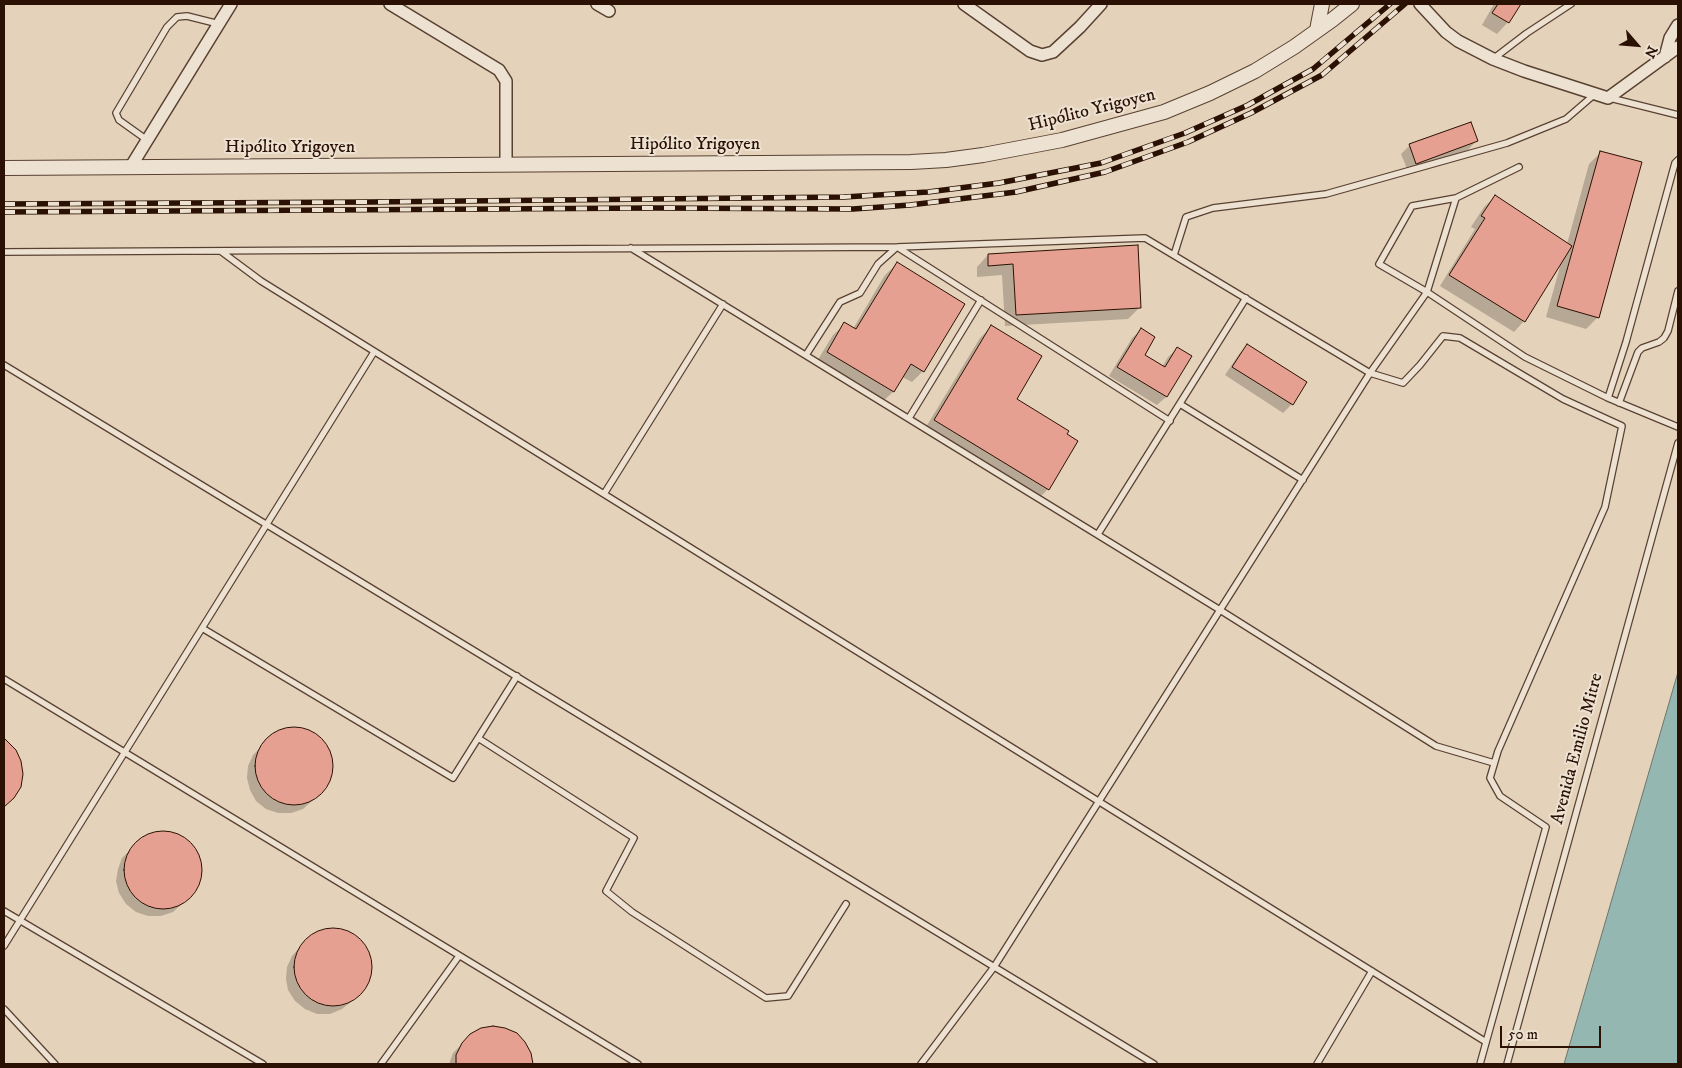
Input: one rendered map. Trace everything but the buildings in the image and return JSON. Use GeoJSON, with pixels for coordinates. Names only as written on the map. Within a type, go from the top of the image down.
{"type":"FeatureCollection","features":[{"type":"Feature","properties":{"kind":"street"},"geometry":{"type":"LineString","coordinates":[[130,168],[232,4]]}},
{"type":"Feature","properties":{"kind":"street"},"geometry":{"type":"LineString","coordinates":[[390,4],[499,70],[506,80],[506,165]]}},
{"type":"Feature","properties":{"kind":"street"},"geometry":{"type":"LineString","coordinates":[[597,4],[609,11]]}},
{"type":"Feature","properties":{"kind":"street"},"geometry":{"type":"LineString","coordinates":[[964,4],[1030,51],[1042,55],[1053,52],[1101,4]]}},
{"type":"Feature","properties":{"kind":"street"},"geometry":{"type":"LineString","coordinates":[[1317,30],[1322,4]]}},
{"type":"Feature","properties":{"kind":"street","name":"Hipólito Yrigoyen"},"geometry":{"type":"LineString","coordinates":[[4,168],[911,162],[983,155],[1062,140],[1164,112],[1210,93],[1255,71],[1317,30],[1352,4]]}},
{"type":"Feature","properties":{"kind":"street"},"geometry":{"type":"LineString","coordinates":[[1420,4],[1458,42],[1524,71],[1608,98],[1678,47]]}},
{"type":"Feature","properties":{"kind":"street"},"geometry":{"type":"LineString","coordinates":[[1665,57],[1670,38],[1678,25]]}},
{"type":"Feature","properties":{"kind":"lane"},"geometry":{"type":"LineString","coordinates":[[1493,59],[1527,33],[1571,4]]}},
{"type":"Feature","properties":{"kind":"lane"},"geometry":{"type":"LineString","coordinates":[[147,140],[119,120],[116,113],[167,27],[177,17],[187,16],[219,24]]}},
{"type":"Feature","properties":{"kind":"lane"},"geometry":{"type":"LineString","coordinates":[[1174,255],[1186,217],[1213,208],[1326,194],[1507,144],[1566,119],[1595,94]]}},
{"type":"Feature","properties":{"kind":"lane"},"geometry":{"type":"LineString","coordinates":[[1608,98],[1678,115]]}},
{"type":"Feature","properties":{"kind":"lane"},"geometry":{"type":"LineString","coordinates":[[1608,398],[1626,342],[1675,163],[1678,160]]}},
{"type":"Feature","properties":{"kind":"lane"},"geometry":{"type":"LineString","coordinates":[[1519,167],[1456,198],[1412,206],[1379,264],[1427,292],[1526,357],[1608,398],[1678,427]]}},
{"type":"Feature","properties":{"kind":"lane"},"geometry":{"type":"LineString","coordinates":[[921,1064],[994,967],[1370,373],[1427,292],[1456,198]]}},
{"type":"Feature","properties":{"kind":"lane"},"geometry":{"type":"LineString","coordinates":[[4,252],[897,247],[1145,238],[1370,373],[1403,382],[1420,365],[1443,336],[1460,338],[1563,399],[1622,426],[1605,507],[1498,751],[1490,778],[1500,796],[1546,827],[1480,1064]]}},
{"type":"Feature","properties":{"kind":"lane"},"geometry":{"type":"LineString","coordinates":[[897,247],[1170,421]]}},
{"type":"Feature","properties":{"kind":"lane"},"geometry":{"type":"LineString","coordinates":[[806,355],[840,302],[860,293],[878,264],[897,247]]}},
{"type":"Feature","properties":{"kind":"lane"},"geometry":{"type":"LineString","coordinates":[[631,248],[1098,534],[1436,746],[1494,763]]}},
{"type":"Feature","properties":{"kind":"lane"},"geometry":{"type":"LineString","coordinates":[[222,252],[261,282],[1486,1042]]}},
{"type":"Feature","properties":{"kind":"lane"},"geometry":{"type":"LineString","coordinates":[[1619,403],[1638,352],[1642,348],[1659,342],[1668,331],[1678,291]]}},
{"type":"Feature","properties":{"kind":"lane"},"geometry":{"type":"LineString","coordinates":[[1098,534],[1246,298]]}},
{"type":"Feature","properties":{"kind":"lane"},"geometry":{"type":"LineString","coordinates":[[909,418],[981,300]]}},
{"type":"Feature","properties":{"kind":"lane"},"geometry":{"type":"LineString","coordinates":[[604,494],[723,304]]}},
{"type":"Feature","properties":{"kind":"lane"},"geometry":{"type":"LineString","coordinates":[[4,946],[374,352]]}},
{"type":"Feature","properties":{"kind":"lane"},"geometry":{"type":"LineString","coordinates":[[4,364],[1154,1064]]}},
{"type":"Feature","properties":{"kind":"lane"},"geometry":{"type":"LineString","coordinates":[[1180,404],[1302,480]]}},
{"type":"Feature","properties":{"kind":"lane","name":"Avenida Emilio Mitre"},"geometry":{"type":"LineString","coordinates":[[1507,1064],[1678,443]]}},
{"type":"Feature","properties":{"kind":"lane"},"geometry":{"type":"LineString","coordinates":[[202,628],[453,778],[517,676]]}},
{"type":"Feature","properties":{"kind":"lane"},"geometry":{"type":"LineString","coordinates":[[4,679],[638,1064]]}},
{"type":"Feature","properties":{"kind":"lane"},"geometry":{"type":"LineString","coordinates":[[478,738],[634,838],[606,892],[632,912],[766,998],[788,996],[846,904]]}},
{"type":"Feature","properties":{"kind":"lane"},"geometry":{"type":"LineString","coordinates":[[4,911],[263,1064]]}},
{"type":"Feature","properties":{"kind":"lane"},"geometry":{"type":"LineString","coordinates":[[381,1064],[459,956]]}},
{"type":"Feature","properties":{"kind":"lane"},"geometry":{"type":"LineString","coordinates":[[1316,1064],[1372,971]]}},
{"type":"Feature","properties":{"kind":"lane"},"geometry":{"type":"LineString","coordinates":[[4,1009],[55,1064]]}},
{"type":"Feature","properties":{"kind":"water"},"geometry":{"type":"Polygon","coordinates":[[[1678,672],[1678,1064],[1564,1064],[1678,672]]]}},
{"type":"Feature","properties":{"kind":"railway"},"geometry":{"type":"LineString","coordinates":[[4,204],[844,197],[928,192],[999,183],[1101,163],[1185,133],[1248,105],[1313,69],[1390,4]]}},
{"type":"Feature","properties":{"kind":"railway"},"geometry":{"type":"LineString","coordinates":[[4,212],[655,208],[853,209],[910,205],[1016,192],[1105,172],[1188,142],[1251,113],[1322,75],[1405,4]]}}]}
